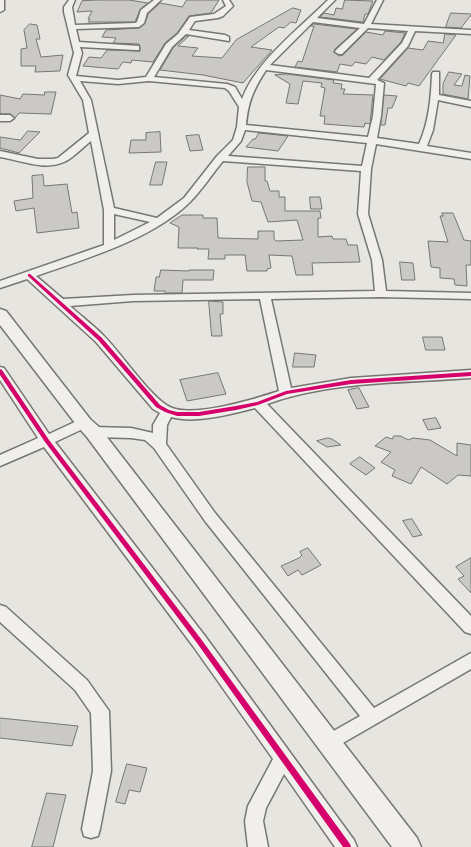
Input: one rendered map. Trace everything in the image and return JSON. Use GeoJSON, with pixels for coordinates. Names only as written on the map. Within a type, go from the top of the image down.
{"type":"FeatureCollection","features":[{"type":"Feature","properties":{"kind":"main road"},"geometry":{"type":"LineString","coordinates":[[0,314],[89,428],[408,847]]}},
{"type":"Feature","properties":{"kind":"street"},"geometry":{"type":"LineString","coordinates":[[0,0],[0,10]]}},
{"type":"Feature","properties":{"kind":"street"},"geometry":{"type":"LineString","coordinates":[[72,0],[68,7],[78,53],[72,75],[87,100],[109,210],[109,247]]}},
{"type":"Feature","properties":{"kind":"street"},"geometry":{"type":"LineString","coordinates":[[72,27],[100,25],[136,26],[140,23],[144,12],[158,0]]}},
{"type":"Feature","properties":{"kind":"street"},"geometry":{"type":"LineString","coordinates":[[149,79],[169,46],[184,32],[193,19],[215,16],[230,6],[226,0]]}},
{"type":"Feature","properties":{"kind":"street"},"geometry":{"type":"LineString","coordinates":[[0,285],[109,247],[159,221],[187,200],[220,158],[237,141],[241,127],[243,107],[249,91],[264,67],[332,0]]}},
{"type":"Feature","properties":{"kind":"street"},"geometry":{"type":"LineString","coordinates":[[340,52],[366,26],[380,0]]}},
{"type":"Feature","properties":{"kind":"street"},"geometry":{"type":"LineString","coordinates":[[312,20],[366,26],[471,32]]}},
{"type":"Feature","properties":{"kind":"street"},"geometry":{"type":"LineString","coordinates":[[371,81],[405,44],[412,29]]}},
{"type":"Feature","properties":{"kind":"street"},"geometry":{"type":"LineString","coordinates":[[184,32],[222,37],[226,39]]}},
{"type":"Feature","properties":{"kind":"street"},"geometry":{"type":"LineString","coordinates":[[76,44],[136,48]]}},
{"type":"Feature","properties":{"kind":"street"},"geometry":{"type":"LineString","coordinates":[[264,67],[380,83],[377,116],[366,169],[364,214],[368,233],[377,260],[381,294]]}},
{"type":"Feature","properties":{"kind":"street"},"geometry":{"type":"LineString","coordinates":[[422,147],[427,138],[435,97],[436,74]]}},
{"type":"Feature","properties":{"kind":"street"},"geometry":{"type":"LineString","coordinates":[[74,78],[118,82],[149,79],[227,86],[232,89],[243,107]]}},
{"type":"Feature","properties":{"kind":"street"},"geometry":{"type":"LineString","coordinates":[[435,97],[471,104]]}},
{"type":"Feature","properties":{"kind":"street"},"geometry":{"type":"LineString","coordinates":[[0,118],[10,118]]}},
{"type":"Feature","properties":{"kind":"street"},"geometry":{"type":"LineString","coordinates":[[241,127],[372,140],[471,156]]}},
{"type":"Feature","properties":{"kind":"street"},"geometry":{"type":"LineString","coordinates":[[0,154],[43,162],[57,161],[66,156],[94,134]]}},
{"type":"Feature","properties":{"kind":"street"},"geometry":{"type":"LineString","coordinates":[[220,158],[303,163],[366,169]]}},
{"type":"Feature","properties":{"kind":"street"},"geometry":{"type":"LineString","coordinates":[[109,210],[159,221]]}},
{"type":"Feature","properties":{"kind":"street"},"geometry":{"type":"LineString","coordinates":[[29,275],[100,339],[158,406],[177,414],[199,414],[236,408],[258,403],[286,393],[351,382],[471,374]]}},
{"type":"Feature","properties":{"kind":"street"},"geometry":{"type":"LineString","coordinates":[[59,303],[133,298],[381,294],[471,296]]}},
{"type":"Feature","properties":{"kind":"street"},"geometry":{"type":"LineString","coordinates":[[265,296],[286,393]]}},
{"type":"Feature","properties":{"kind":"street"},"geometry":{"type":"LineString","coordinates":[[0,371],[47,441],[199,641],[347,847]]}},
{"type":"Feature","properties":{"kind":"street"},"geometry":{"type":"LineString","coordinates":[[258,403],[471,627]]}},
{"type":"Feature","properties":{"kind":"street"},"geometry":{"type":"LineString","coordinates":[[159,445],[160,425],[167,411]]}},
{"type":"Feature","properties":{"kind":"street"},"geometry":{"type":"LineString","coordinates":[[0,460],[47,441],[89,428],[149,436],[159,445],[210,517],[372,718]]}},
{"type":"Feature","properties":{"kind":"street"},"geometry":{"type":"LineString","coordinates":[[0,612],[81,685],[100,711],[102,771],[91,829]]}},
{"type":"Feature","properties":{"kind":"street"},"geometry":{"type":"LineString","coordinates":[[329,743],[471,661]]}},
{"type":"Feature","properties":{"kind":"street"},"geometry":{"type":"LineString","coordinates":[[258,847],[254,821],[257,806],[283,758]]}},
{"type":"Feature","properties":{"kind":"building"},"geometry":{"type":"Polygon","coordinates":[[[129,0],[148,3],[140,10],[135,22],[88,22],[92,11],[77,12],[82,1],[129,0]]]}},
{"type":"Feature","properties":{"kind":"building"},"geometry":{"type":"Polygon","coordinates":[[[187,0],[219,0],[211,13],[189,16],[177,33],[165,43],[153,62],[132,60],[131,63],[123,62],[118,69],[83,66],[89,57],[101,58],[107,50],[140,51],[139,44],[113,43],[116,38],[102,37],[106,30],[139,28],[145,23],[148,14],[160,3],[182,7],[187,0]]]}},
{"type":"Feature","properties":{"kind":"building"},"geometry":{"type":"Polygon","coordinates":[[[345,0],[373,1],[368,14],[365,14],[363,22],[320,17],[324,13],[334,15],[336,8],[342,9],[345,0]]]}},
{"type":"Feature","properties":{"kind":"building"},"geometry":{"type":"Polygon","coordinates":[[[293,8],[301,10],[296,23],[291,22],[284,28],[279,27],[251,47],[272,50],[243,83],[203,75],[160,70],[173,48],[186,36],[189,36],[178,46],[198,48],[192,56],[222,58],[236,40],[293,8]]]}},
{"type":"Feature","properties":{"kind":"building"},"geometry":{"type":"Polygon","coordinates":[[[451,13],[471,15],[461,28],[446,27],[451,13]]]}},
{"type":"Feature","properties":{"kind":"building"},"geometry":{"type":"Polygon","coordinates":[[[30,24],[37,25],[40,39],[36,39],[41,57],[63,55],[60,71],[35,72],[36,66],[21,66],[21,49],[27,48],[24,30],[30,24]]]}},
{"type":"Feature","properties":{"kind":"building"},"geometry":{"type":"Polygon","coordinates":[[[314,24],[357,29],[335,49],[334,52],[339,56],[343,55],[366,32],[383,35],[385,31],[405,33],[401,42],[384,60],[372,57],[366,64],[355,62],[352,66],[340,64],[337,72],[295,67],[298,61],[302,62],[314,26],[311,26],[314,24]]]}},
{"type":"Feature","properties":{"kind":"building"},"geometry":{"type":"Polygon","coordinates":[[[445,34],[456,35],[419,86],[408,83],[406,86],[380,79],[408,48],[423,50],[428,41],[443,43],[445,34]]]}},
{"type":"Feature","properties":{"kind":"building"},"geometry":{"type":"Polygon","coordinates":[[[449,72],[462,74],[454,85],[462,86],[465,75],[470,76],[468,99],[443,94],[443,84],[449,72]]]}},
{"type":"Feature","properties":{"kind":"building"},"geometry":{"type":"Polygon","coordinates":[[[287,74],[334,80],[333,83],[342,84],[341,89],[345,89],[343,94],[373,95],[370,124],[365,123],[364,127],[324,124],[325,116],[320,116],[325,88],[321,87],[322,83],[303,81],[298,104],[286,103],[290,84],[275,75],[287,74]]]}},
{"type":"Feature","properties":{"kind":"building"},"geometry":{"type":"Polygon","coordinates":[[[45,92],[56,92],[51,114],[19,113],[15,118],[10,114],[0,114],[0,95],[20,99],[23,94],[44,95],[45,92]]]}},
{"type":"Feature","properties":{"kind":"building"},"geometry":{"type":"Polygon","coordinates":[[[384,95],[397,96],[392,108],[388,108],[385,125],[381,125],[384,95]]]}},
{"type":"Feature","properties":{"kind":"building"},"geometry":{"type":"Polygon","coordinates":[[[28,131],[40,132],[19,153],[0,148],[0,137],[20,140],[28,131]]]}},
{"type":"Feature","properties":{"kind":"building"},"geometry":{"type":"Polygon","coordinates":[[[160,132],[161,152],[129,153],[131,140],[146,140],[146,133],[160,132]]]}},
{"type":"Feature","properties":{"kind":"building"},"geometry":{"type":"Polygon","coordinates":[[[259,133],[288,136],[278,151],[246,147],[259,133]]]}},
{"type":"Feature","properties":{"kind":"building"},"geometry":{"type":"Polygon","coordinates":[[[199,135],[203,150],[190,151],[186,136],[199,135]]]}},
{"type":"Feature","properties":{"kind":"building"},"geometry":{"type":"Polygon","coordinates":[[[156,162],[167,162],[162,185],[150,185],[156,162]]]}},
{"type":"Feature","properties":{"kind":"building"},"geometry":{"type":"Polygon","coordinates":[[[248,167],[265,167],[265,181],[267,181],[270,191],[279,191],[279,197],[285,197],[285,211],[320,211],[321,218],[318,218],[318,237],[332,236],[333,239],[346,239],[348,245],[357,245],[360,262],[312,263],[313,275],[296,275],[292,256],[269,255],[271,268],[267,269],[267,271],[247,271],[245,255],[225,255],[225,259],[208,259],[209,249],[178,248],[179,227],[170,223],[182,215],[203,215],[203,218],[217,218],[218,238],[258,239],[258,231],[274,231],[274,239],[276,241],[303,240],[297,220],[268,222],[261,202],[252,201],[247,182],[248,167]]]}},
{"type":"Feature","properties":{"kind":"building"},"geometry":{"type":"Polygon","coordinates":[[[43,175],[44,186],[67,184],[72,213],[77,212],[79,228],[37,233],[34,208],[16,211],[14,201],[33,198],[32,176],[43,175]]]}},
{"type":"Feature","properties":{"kind":"building"},"geometry":{"type":"Polygon","coordinates":[[[310,197],[320,197],[322,209],[311,209],[310,197]]]}},
{"type":"Feature","properties":{"kind":"building"},"geometry":{"type":"Polygon","coordinates":[[[442,213],[453,213],[464,240],[471,241],[471,265],[466,265],[467,286],[455,285],[454,279],[440,278],[440,268],[431,267],[428,241],[448,242],[440,216],[443,216],[442,213]]]}},
{"type":"Feature","properties":{"kind":"building"},"geometry":{"type":"Polygon","coordinates":[[[400,262],[413,263],[415,280],[402,280],[400,262]]]}},
{"type":"Feature","properties":{"kind":"building"},"geometry":{"type":"Polygon","coordinates":[[[161,270],[214,270],[213,280],[183,280],[182,293],[165,293],[165,291],[154,291],[156,277],[159,277],[161,270]]]}},
{"type":"Feature","properties":{"kind":"building"},"geometry":{"type":"Polygon","coordinates":[[[209,301],[223,302],[223,314],[220,314],[222,336],[212,336],[209,301]]]}},
{"type":"Feature","properties":{"kind":"building"},"geometry":{"type":"Polygon","coordinates":[[[423,337],[442,337],[445,350],[426,350],[423,337]]]}},
{"type":"Feature","properties":{"kind":"building"},"geometry":{"type":"Polygon","coordinates":[[[295,353],[316,355],[314,367],[293,367],[295,353]]]}},
{"type":"Feature","properties":{"kind":"building"},"geometry":{"type":"Polygon","coordinates":[[[218,373],[226,394],[187,401],[180,380],[218,373]]]}},
{"type":"Feature","properties":{"kind":"building"},"geometry":{"type":"Polygon","coordinates":[[[359,388],[369,407],[357,409],[348,390],[359,388]]]}},
{"type":"Feature","properties":{"kind":"building"},"geometry":{"type":"Polygon","coordinates":[[[436,418],[441,428],[428,430],[423,420],[436,418]]]}},
{"type":"Feature","properties":{"kind":"building"},"geometry":{"type":"Polygon","coordinates":[[[394,436],[401,436],[408,440],[413,438],[430,440],[457,456],[457,443],[471,445],[471,476],[458,475],[447,484],[421,467],[411,484],[392,476],[395,470],[381,462],[391,452],[375,446],[386,437],[392,439],[394,436]]]}},
{"type":"Feature","properties":{"kind":"building"},"geometry":{"type":"Polygon","coordinates":[[[328,438],[341,445],[327,447],[317,441],[328,438]]]}},
{"type":"Feature","properties":{"kind":"building"},"geometry":{"type":"Polygon","coordinates":[[[360,457],[375,468],[366,475],[350,464],[360,457]]]}},
{"type":"Feature","properties":{"kind":"building"},"geometry":{"type":"Polygon","coordinates":[[[412,519],[422,535],[413,537],[403,521],[412,519]]]}},
{"type":"Feature","properties":{"kind":"building"},"geometry":{"type":"Polygon","coordinates":[[[308,548],[321,565],[302,575],[298,570],[288,576],[281,566],[299,558],[302,555],[300,552],[308,548]]]}},
{"type":"Feature","properties":{"kind":"building"},"geometry":{"type":"Polygon","coordinates":[[[471,558],[471,593],[458,579],[464,576],[456,567],[471,558]]]}},
{"type":"Feature","properties":{"kind":"building"},"geometry":{"type":"Polygon","coordinates":[[[0,718],[78,726],[72,746],[0,738],[0,718]]]}},
{"type":"Feature","properties":{"kind":"building"},"geometry":{"type":"Polygon","coordinates":[[[127,764],[147,768],[140,792],[129,790],[125,804],[116,802],[127,764]]]}},
{"type":"Feature","properties":{"kind":"building"},"geometry":{"type":"Polygon","coordinates":[[[47,793],[66,795],[53,847],[32,847],[47,793]]]}},
{"type":"Feature","properties":{"kind":"cycle path"},"geometry":{"type":"LineString","coordinates":[[29,275],[100,339],[158,406],[177,414],[199,414],[236,408],[258,403],[286,393],[351,382],[471,374]]}},
{"type":"Feature","properties":{"kind":"cycle path"},"geometry":{"type":"LineString","coordinates":[[0,371],[47,441],[199,641],[347,847]]}}]}
